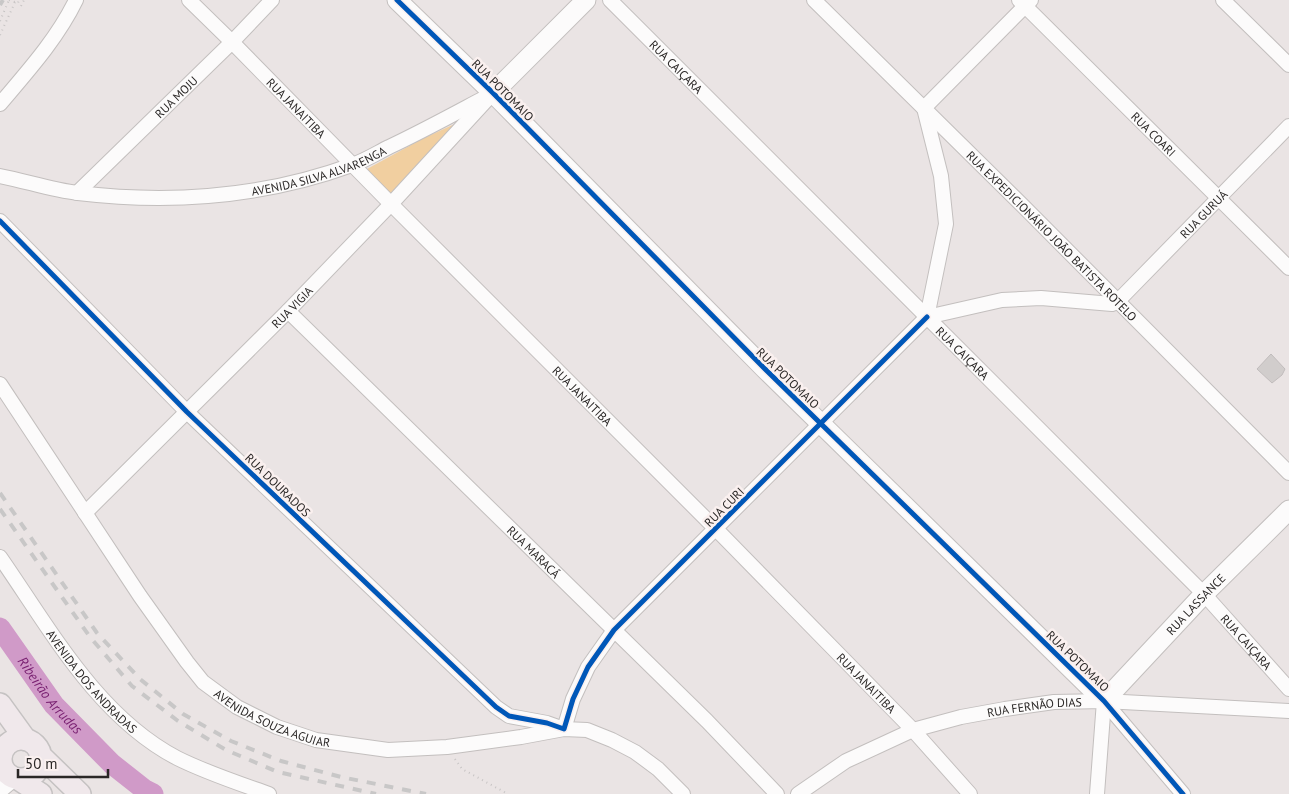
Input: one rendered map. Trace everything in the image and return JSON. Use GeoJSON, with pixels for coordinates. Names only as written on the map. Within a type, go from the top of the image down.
{"type":"FeatureCollection","features":[{"type":"Feature","properties":{"kind":"main road"},"geometry":{"type":"LineString","coordinates":[[0,704],[26,740],[35,746],[40,755],[80,794]]}},
{"type":"Feature","properties":{"kind":"main road"},"geometry":{"type":"LineString","coordinates":[[26,740],[16,740],[8,745],[2,753],[5,770],[41,794]]}},
{"type":"Feature","properties":{"kind":"main road"},"geometry":{"type":"LineString","coordinates":[[5,770],[30,777],[36,773],[41,762],[40,755]]}},
{"type":"Feature","properties":{"kind":"street"},"geometry":{"type":"LineString","coordinates":[[0,104],[49,47],[66,21],[76,0]]}},
{"type":"Feature","properties":{"kind":"street","name":"RUA JANAITIBA"},"geometry":{"type":"LineString","coordinates":[[189,0],[716,529],[913,730],[970,794]]}},
{"type":"Feature","properties":{"kind":"street","name":"RUA MOJU"},"geometry":{"type":"LineString","coordinates":[[76,193],[232,42],[272,0]]}},
{"type":"Feature","properties":{"kind":"street","name":"RUA POTOMAIO"},"geometry":{"type":"LineString","coordinates":[[397,0],[493,93],[765,369],[1104,701],[1183,794]]}},
{"type":"Feature","properties":{"kind":"street","name":"AVENIDA SILVA ALVARENGA"},"geometry":{"type":"LineString","coordinates":[[0,176],[76,193],[144,198],[208,197],[283,186],[353,165],[493,93],[586,0]]}},
{"type":"Feature","properties":{"kind":"street","name":"RUA CAIÇARA"},"geometry":{"type":"LineString","coordinates":[[610,0],[1204,594],[1289,689]]}},
{"type":"Feature","properties":{"kind":"street","name":"RUA EXPEDICIONÁRIO JOÃO BATISTA ROTELO"},"geometry":{"type":"LineString","coordinates":[[814,0],[1289,472]]}},
{"type":"Feature","properties":{"kind":"street"},"geometry":{"type":"LineString","coordinates":[[1224,0],[1289,65]]}},
{"type":"Feature","properties":{"kind":"street"},"geometry":{"type":"LineString","coordinates":[[1025,2],[924,108],[941,176],[946,224],[927,317],[1002,300],[1041,298],[1112,304],[1117,302]]}},
{"type":"Feature","properties":{"kind":"street","name":"RUA COARI"},"geometry":{"type":"LineString","coordinates":[[1025,2],[1289,268]]}},
{"type":"Feature","properties":{"kind":"street","name":"RUA VIGIA"},"geometry":{"type":"LineString","coordinates":[[85,513],[288,311],[391,204],[493,93]]}},
{"type":"Feature","properties":{"kind":"street","name":"RUA GURUÁ"},"geometry":{"type":"LineString","coordinates":[[1117,302],[1289,126]]}},
{"type":"Feature","properties":{"kind":"street","name":"RUA DOURADOS"},"geometry":{"type":"LineString","coordinates":[[0,221],[187,412],[496,707],[509,716],[548,723],[564,729]]}},
{"type":"Feature","properties":{"kind":"street","name":"RUA MARACÁ"},"geometry":{"type":"LineString","coordinates":[[288,311],[707,721],[777,794]]}},
{"type":"Feature","properties":{"kind":"street","name":"RUA CURI"},"geometry":{"type":"LineString","coordinates":[[564,729],[573,699],[588,667],[614,630],[927,317]]}},
{"type":"Feature","properties":{"kind":"street","name":"AVENIDA SOUZA AGUIAR"},"geometry":{"type":"LineString","coordinates":[[0,384],[186,662],[203,682],[237,707],[277,727],[316,740],[388,750],[447,747],[564,729],[587,730],[635,752],[658,769],[683,794]]}},
{"type":"Feature","properties":{"kind":"street","name":"RUA LASSANCE"},"geometry":{"type":"LineString","coordinates":[[1104,701],[1204,594],[1289,510]]}},
{"type":"Feature","properties":{"kind":"street","name":"AVENIDA DOS ANDRADAS"},"geometry":{"type":"LineString","coordinates":[[0,557],[66,654],[97,693],[123,718],[145,737],[176,757],[216,776],[269,794]]}},
{"type":"Feature","properties":{"kind":"street"},"geometry":{"type":"LineString","coordinates":[[1097,794],[1104,701]]}},
{"type":"Feature","properties":{"kind":"street","name":"RUA FERNÃO DIAS"},"geometry":{"type":"LineString","coordinates":[[798,794],[846,761],[913,730],[1005,709],[1054,702],[1104,701],[1289,711]]}},
{"type":"Feature","properties":{"kind":"path"},"geometry":{"type":"LineString","coordinates":[[0,21],[9,0],[18,3],[18,0]]}},
{"type":"Feature","properties":{"kind":"path"},"geometry":{"type":"LineString","coordinates":[[0,35],[18,0]]}},
{"type":"Feature","properties":{"kind":"path"},"geometry":{"type":"LineString","coordinates":[[21,6],[24,0]]}},
{"type":"Feature","properties":{"kind":"path"},"geometry":{"type":"LineString","coordinates":[[447,747],[462,768],[508,794]]}},
{"type":"Feature","properties":{"kind":"shaded area"},"geometry":{"type":"Polygon","coordinates":[[[459,122],[392,196],[367,169],[422,139],[459,122]]]}},
{"type":"Feature","properties":{"kind":"building"},"geometry":{"type":"Polygon","coordinates":[[[1271,354],[1285,369],[1282,375],[1272,383],[1257,369],[1271,354]]]}},
{"type":"Feature","properties":{"kind":"waterway","name":"Ribeirão Arrudas"},"geometry":{"type":"LineString","coordinates":[[0,628],[54,705],[112,764],[153,794]]}},
{"type":"Feature","properties":{"kind":"railway"},"geometry":{"type":"LineString","coordinates":[[0,5],[3,0]]}},
{"type":"Feature","properties":{"kind":"railway"},"geometry":{"type":"LineString","coordinates":[[0,493],[97,633],[140,679],[183,714],[231,741],[281,761],[341,777],[426,794]]}},
{"type":"Feature","properties":{"kind":"railway"},"geometry":{"type":"LineString","coordinates":[[0,509],[90,637],[132,686],[178,721],[226,750],[278,772],[376,794]]}},
{"type":"Feature","properties":{"kind":"cycle path"},"geometry":{"type":"LineString","coordinates":[[397,0],[493,93],[765,369],[1104,701],[1183,794]]}},
{"type":"Feature","properties":{"kind":"cycle path"},"geometry":{"type":"LineString","coordinates":[[0,221],[187,412],[496,707],[509,716],[547,723],[564,729],[573,699],[588,667],[614,630],[927,317]]}}]}
